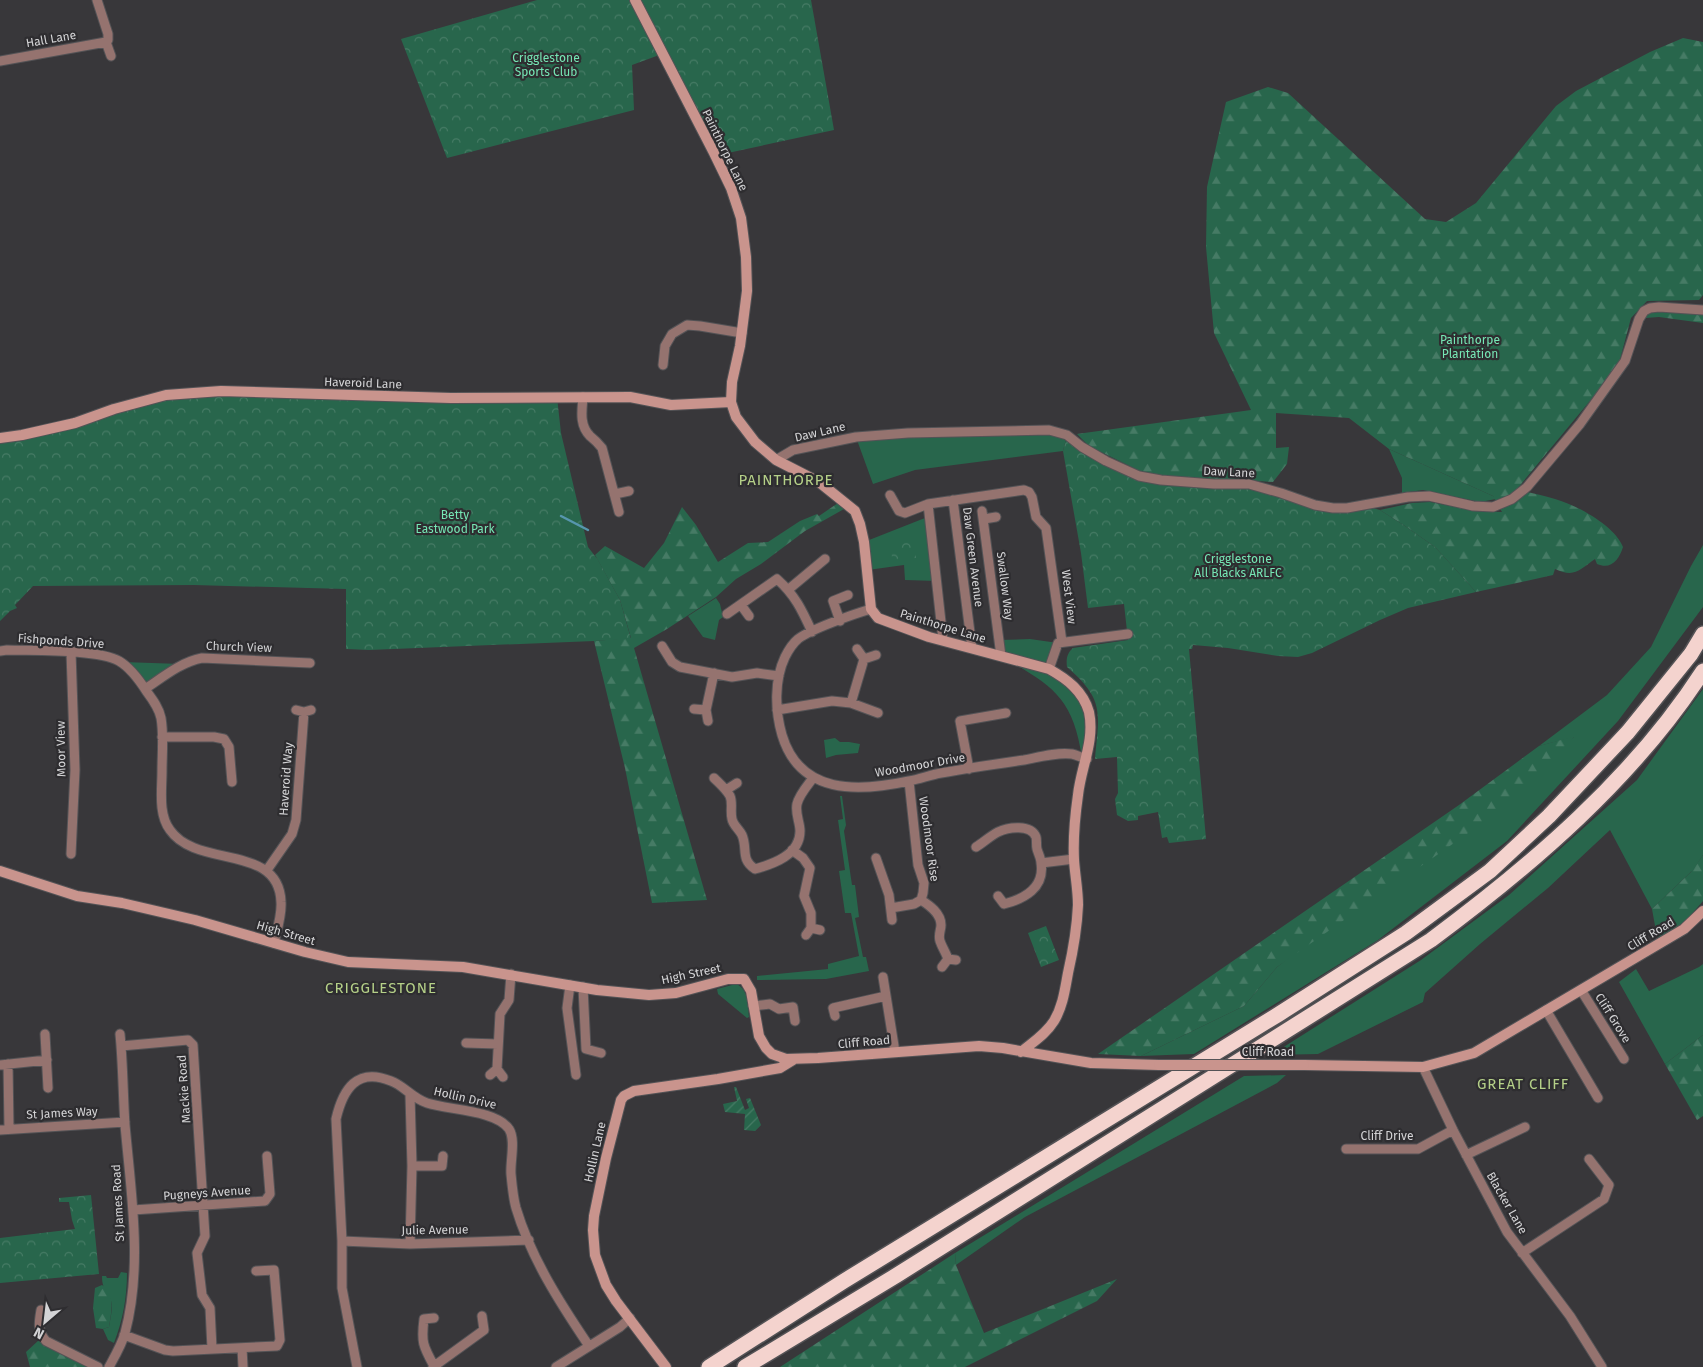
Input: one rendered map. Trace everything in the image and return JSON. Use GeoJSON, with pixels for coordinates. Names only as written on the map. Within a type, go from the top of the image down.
{"type":"FeatureCollection","features":[{"type":"Feature","properties":{"kind":"highway"},"geometry":{"type":"LineString","coordinates":[[710,1366],[844,1281],[1327,984],[1406,933],[1490,871],[1549,816],[1628,732],[1690,654],[1703,634]]}},
{"type":"Feature","properties":{"kind":"highway"},"geometry":{"type":"LineString","coordinates":[[746,1366],[898,1275],[1423,945],[1475,907],[1552,844],[1634,762],[1703,672]]}},
{"type":"Feature","properties":{"kind":"street"},"geometry":{"type":"LineString","coordinates":[[98,0],[108,34],[106,42],[111,56]]}},
{"type":"Feature","properties":{"kind":"street","name":"Painthorpe Lane"},"geometry":{"type":"LineString","coordinates":[[635,0],[714,153],[731,188],[741,218],[746,257],[746,292],[742,333],[732,382],[731,402],[736,418],[755,442],[776,460],[819,482],[855,511],[864,542],[871,609],[878,618],[914,632],[1049,669],[1066,679],[1076,688],[1085,701],[1090,722],[1087,759],[1078,794],[1074,859],[1078,906],[1075,936],[1063,1000],[1054,1021],[1042,1036],[1021,1052]]}},
{"type":"Feature","properties":{"kind":"street","name":"Hall Lane"},"geometry":{"type":"LineString","coordinates":[[0,60],[106,42]]}},
{"type":"Feature","properties":{"kind":"street","name":"Daw Lane"},"geometry":{"type":"LineString","coordinates":[[776,460],[793,450],[856,437],[908,433],[1049,430],[1068,435],[1082,447],[1106,461],[1139,476],[1161,480],[1214,484],[1249,484],[1315,505],[1333,508],[1347,508],[1392,499],[1429,496],[1473,506],[1493,507],[1512,499],[1527,487],[1580,424],[1625,361],[1639,319],[1644,311],[1653,307],[1668,306],[1703,310]]}},
{"type":"Feature","properties":{"kind":"street"},"geometry":{"type":"LineString","coordinates":[[663,365],[665,346],[672,334],[687,325],[742,333]]}},
{"type":"Feature","properties":{"kind":"street","name":"Haveroid Lane"},"geometry":{"type":"LineString","coordinates":[[0,438],[75,424],[114,409],[166,394],[222,391],[451,398],[630,397],[671,405],[731,402]]}},
{"type":"Feature","properties":{"kind":"street"},"geometry":{"type":"LineString","coordinates":[[583,397],[583,423],[590,436],[602,448],[619,512]]}},
{"type":"Feature","properties":{"kind":"street","name":"West View"},"geometry":{"type":"LineString","coordinates":[[953,500],[1024,490],[1029,492],[1032,497],[1036,517],[1046,528],[1062,642]]}},
{"type":"Feature","properties":{"kind":"street"},"geometry":{"type":"LineString","coordinates":[[615,494],[629,491]]}},
{"type":"Feature","properties":{"kind":"street"},"geometry":{"type":"LineString","coordinates":[[890,495],[899,511],[905,513],[928,504],[953,500]]}},
{"type":"Feature","properties":{"kind":"street","name":"Daw Green Avenue"},"geometry":{"type":"LineString","coordinates":[[953,500],[972,648]]}},
{"type":"Feature","properties":{"kind":"street"},"geometry":{"type":"LineString","coordinates":[[928,504],[943,640]]}},
{"type":"Feature","properties":{"kind":"street","name":"Swallow Way"},"geometry":{"type":"LineString","coordinates":[[996,517],[983,515],[1001,656]]}},
{"type":"Feature","properties":{"kind":"street"},"geometry":{"type":"LineString","coordinates":[[788,589],[820,569],[825,559]]}},
{"type":"Feature","properties":{"kind":"street"},"geometry":{"type":"LineString","coordinates":[[727,614],[776,579],[788,589],[801,607],[812,632]]}},
{"type":"Feature","properties":{"kind":"street"},"geometry":{"type":"LineString","coordinates":[[840,621],[833,601],[848,595]]}},
{"type":"Feature","properties":{"kind":"street"},"geometry":{"type":"LineString","coordinates":[[741,605],[749,616]]}},
{"type":"Feature","properties":{"kind":"street","name":"Woodmoor Drive"},"geometry":{"type":"LineString","coordinates":[[871,609],[812,632],[797,640],[791,647],[782,665],[779,676],[777,710],[785,745],[793,758],[813,778],[838,787],[878,786],[940,773],[1050,755],[1073,754],[1087,759]]}},
{"type":"Feature","properties":{"kind":"street"},"geometry":{"type":"LineString","coordinates":[[1049,669],[1058,643],[1128,634]]}},
{"type":"Feature","properties":{"kind":"street"},"geometry":{"type":"LineString","coordinates":[[662,646],[667,662],[680,667],[732,676],[757,673],[779,676]]}},
{"type":"Feature","properties":{"kind":"street"},"geometry":{"type":"LineString","coordinates":[[857,649],[864,659]]}},
{"type":"Feature","properties":{"kind":"street","name":"Fishponds Drive"},"geometry":{"type":"LineString","coordinates":[[0,651],[70,652],[100,655],[119,661],[128,668],[146,689],[160,716],[162,737],[162,806],[166,824],[170,831],[183,843],[191,847],[256,865],[267,870]]}},
{"type":"Feature","properties":{"kind":"street","name":"Moor View"},"geometry":{"type":"LineString","coordinates":[[69,848],[75,770],[70,652]]}},
{"type":"Feature","properties":{"kind":"street"},"geometry":{"type":"LineString","coordinates":[[864,659],[876,655]]}},
{"type":"Feature","properties":{"kind":"street","name":"Church View"},"geometry":{"type":"LineString","coordinates":[[146,689],[175,669],[194,659],[312,663]]}},
{"type":"Feature","properties":{"kind":"street"},"geometry":{"type":"LineString","coordinates":[[851,703],[864,659]]}},
{"type":"Feature","properties":{"kind":"street"},"geometry":{"type":"LineString","coordinates":[[708,720],[706,710],[714,673]]}},
{"type":"Feature","properties":{"kind":"street"},"geometry":{"type":"LineString","coordinates":[[777,710],[832,701],[851,703],[878,713]]}},
{"type":"Feature","properties":{"kind":"street"},"geometry":{"type":"LineString","coordinates":[[694,709],[706,710]]}},
{"type":"Feature","properties":{"kind":"street","name":"Haveroid Way"},"geometry":{"type":"LineString","coordinates":[[267,870],[292,834],[296,820],[303,710]]}},
{"type":"Feature","properties":{"kind":"street"},"geometry":{"type":"LineString","coordinates":[[969,769],[960,721],[1006,713]]}},
{"type":"Feature","properties":{"kind":"street"},"geometry":{"type":"LineString","coordinates":[[162,737],[214,737],[224,739],[229,747],[232,783]]}},
{"type":"Feature","properties":{"kind":"street"},"geometry":{"type":"LineString","coordinates":[[714,778],[730,797],[732,805],[731,817],[743,838],[745,856],[750,866],[755,869],[786,857],[798,841],[800,832],[797,802],[813,778]]}},
{"type":"Feature","properties":{"kind":"street","name":"Woodmoor Rise"},"geometry":{"type":"LineString","coordinates":[[891,908],[906,907],[921,900],[924,893],[924,884],[918,865],[909,781]]}},
{"type":"Feature","properties":{"kind":"street"},"geometry":{"type":"LineString","coordinates":[[726,790],[737,783]]}},
{"type":"Feature","properties":{"kind":"street"},"geometry":{"type":"LineString","coordinates":[[976,847],[999,832],[1026,828],[1036,838],[1041,863],[1039,880],[1029,895],[1021,899],[1004,904],[998,896]]}},
{"type":"Feature","properties":{"kind":"street"},"geometry":{"type":"LineString","coordinates":[[982,832],[988,839]]}},
{"type":"Feature","properties":{"kind":"street"},"geometry":{"type":"LineString","coordinates":[[792,850],[803,858],[810,868],[804,896],[811,913],[813,931]]}},
{"type":"Feature","properties":{"kind":"street"},"geometry":{"type":"LineString","coordinates":[[876,858],[890,895],[892,920]]}},
{"type":"Feature","properties":{"kind":"street"},"geometry":{"type":"LineString","coordinates":[[1041,863],[1074,859]]}},
{"type":"Feature","properties":{"kind":"street"},"geometry":{"type":"LineString","coordinates":[[267,870],[276,879],[282,902],[274,943]]}},
{"type":"Feature","properties":{"kind":"street","name":"High Street"},"geometry":{"type":"LineString","coordinates":[[0,871],[77,896],[141,907],[195,920],[348,962],[463,967],[624,994],[676,993],[736,978],[744,979],[748,984],[759,1036],[766,1048],[778,1057],[793,1060]]}},
{"type":"Feature","properties":{"kind":"street","name":"Woodmoor Rise"},"geometry":{"type":"LineString","coordinates":[[921,900],[934,910],[940,919],[940,941],[949,962]]}},
{"type":"Feature","properties":{"kind":"street","name":"Cliff Road"},"geometry":{"type":"LineString","coordinates":[[793,1060],[979,1046],[1091,1063],[1424,1067],[1474,1053],[1684,929],[1703,911]]}},
{"type":"Feature","properties":{"kind":"street"},"geometry":{"type":"LineString","coordinates":[[503,1077],[497,1068],[500,1014],[509,1000],[511,974]]}},
{"type":"Feature","properties":{"kind":"street"},"geometry":{"type":"LineString","coordinates":[[883,977],[895,1052]]}},
{"type":"Feature","properties":{"kind":"street"},"geometry":{"type":"LineString","coordinates":[[570,985],[567,1008],[576,1075]]}},
{"type":"Feature","properties":{"kind":"street"},"geometry":{"type":"LineString","coordinates":[[583,987],[586,1049],[601,1053]]}},
{"type":"Feature","properties":{"kind":"street","name":"Cliff Grove"},"geometry":{"type":"LineString","coordinates":[[1581,990],[1624,1059]]}},
{"type":"Feature","properties":{"kind":"street"},"geometry":{"type":"LineString","coordinates":[[835,1016],[833,1008],[886,996]]}},
{"type":"Feature","properties":{"kind":"street"},"geometry":{"type":"LineString","coordinates":[[753,1006],[770,1004],[779,1009],[796,1003],[795,1021]]}},
{"type":"Feature","properties":{"kind":"street"},"geometry":{"type":"LineString","coordinates":[[1546,1010],[1598,1098]]}},
{"type":"Feature","properties":{"kind":"street"},"geometry":{"type":"LineString","coordinates":[[44,1034],[48,1088]]}},
{"type":"Feature","properties":{"kind":"street","name":"St James Road"},"geometry":{"type":"LineString","coordinates":[[109,1367],[124,1335],[130,1309],[133,1282],[133,1210],[120,1034]]}},
{"type":"Feature","properties":{"kind":"street"},"geometry":{"type":"LineString","coordinates":[[466,1043],[476,1039],[498,1044]]}},
{"type":"Feature","properties":{"kind":"street","name":"Mackie Road"},"geometry":{"type":"LineString","coordinates":[[121,1046],[188,1040],[193,1044],[205,1236],[198,1253],[202,1295],[210,1308],[212,1349]]}},
{"type":"Feature","properties":{"kind":"street"},"geometry":{"type":"LineString","coordinates":[[5,1129],[4,1064],[47,1060]]}},
{"type":"Feature","properties":{"kind":"street","name":"Hollin Lane"},"geometry":{"type":"LineString","coordinates":[[666,1367],[616,1301],[599,1269],[595,1255],[594,1216],[618,1107],[624,1096],[634,1091],[780,1068],[793,1060]]}},
{"type":"Feature","properties":{"kind":"street","name":"Blacker Lane"},"geometry":{"type":"LineString","coordinates":[[1424,1067],[1453,1130],[1506,1232],[1570,1316],[1602,1367]]}},
{"type":"Feature","properties":{"kind":"street"},"geometry":{"type":"LineString","coordinates":[[490,1075],[497,1068]]}},
{"type":"Feature","properties":{"kind":"street","name":"Hollin Drive"},"geometry":{"type":"LineString","coordinates":[[356,1367],[342,1288],[342,1240],[336,1119],[340,1102],[348,1088],[355,1081],[376,1077],[393,1081],[410,1095],[427,1103],[493,1117],[509,1129],[512,1136],[512,1185],[516,1206],[545,1275],[588,1346]]}},
{"type":"Feature","properties":{"kind":"street"},"geometry":{"type":"LineString","coordinates":[[410,1095],[412,1166],[410,1244]]}},
{"type":"Feature","properties":{"kind":"street","name":"St James Way"},"geometry":{"type":"LineString","coordinates":[[5,1129],[125,1122]]}},
{"type":"Feature","properties":{"kind":"street"},"geometry":{"type":"LineString","coordinates":[[1466,1155],[1525,1127]]}},
{"type":"Feature","properties":{"kind":"street","name":"Cliff Drive"},"geometry":{"type":"LineString","coordinates":[[1346,1149],[1418,1150],[1453,1130]]}},
{"type":"Feature","properties":{"kind":"street","name":"Pugneys Avenue"},"geometry":{"type":"LineString","coordinates":[[133,1210],[265,1201],[269,1198],[270,1194],[267,1156]]}},
{"type":"Feature","properties":{"kind":"street"},"geometry":{"type":"LineString","coordinates":[[412,1166],[442,1166],[443,1156]]}},
{"type":"Feature","properties":{"kind":"street"},"geometry":{"type":"LineString","coordinates":[[1522,1253],[1604,1199],[1609,1185],[1589,1159]]}},
{"type":"Feature","properties":{"kind":"street","name":"Julie Avenue"},"geometry":{"type":"LineString","coordinates":[[342,1240],[410,1244],[529,1240]]}},
{"type":"Feature","properties":{"kind":"street"},"geometry":{"type":"LineString","coordinates":[[124,1335],[165,1350],[277,1346],[280,1340],[274,1270],[256,1271]]}},
{"type":"Feature","properties":{"kind":"street"},"geometry":{"type":"LineString","coordinates":[[41,1310],[40,1334],[46,1341],[98,1367]]}},
{"type":"Feature","properties":{"kind":"street"},"geometry":{"type":"LineString","coordinates":[[434,1318],[424,1320],[421,1338],[434,1367],[484,1330],[482,1316]]}},
{"type":"Feature","properties":{"kind":"street"},"geometry":{"type":"LineString","coordinates":[[556,1367],[620,1327],[630,1318]]}},
{"type":"Feature","properties":{"kind":"street"},"geometry":{"type":"LineString","coordinates":[[242,1348],[243,1367]]}},
{"type":"Feature","properties":{"kind":"green space","name":"Crigglestone Sports Club"},"geometry":{"type":"Polygon","coordinates":[[[537,0],[811,0],[834,130],[723,154],[662,54],[632,65],[634,110],[447,158],[401,39],[537,0]]]}},
{"type":"Feature","properties":{"kind":"green space","name":"Painthorpe Plantation"},"geometry":{"type":"Polygon","coordinates":[[[1683,38],[1703,42],[1703,295],[1699,300],[1647,301],[1631,318],[1618,367],[1517,489],[1574,506],[1604,524],[1619,539],[1623,547],[1614,563],[1602,566],[1597,564],[1595,559],[1572,573],[1555,569],[1553,575],[1476,592],[1435,547],[1380,510],[1412,503],[1430,502],[1476,511],[1502,512],[1493,496],[1389,449],[1349,418],[1276,413],[1276,448],[1289,447],[1287,464],[1273,482],[1183,479],[1144,473],[1089,446],[1077,434],[1251,410],[1214,333],[1206,247],[1207,187],[1226,102],[1268,87],[1288,93],[1425,219],[1446,222],[1476,203],[1556,106],[1576,91],[1650,52],[1683,38]]]}},
{"type":"Feature","properties":{"kind":"green space"},"geometry":{"type":"Polygon","coordinates":[[[1650,311],[1703,314],[1703,323],[1659,317],[1645,318],[1650,311]]]}},
{"type":"Feature","properties":{"kind":"green space","name":"Betty Eastwood Park"},"geometry":{"type":"Polygon","coordinates":[[[166,395],[557,397],[561,433],[588,547],[598,560],[620,600],[631,639],[369,650],[346,649],[346,589],[194,585],[33,586],[15,605],[17,608],[10,611],[0,621],[0,438],[166,395]]]}},
{"type":"Feature","properties":{"kind":"green space"},"geometry":{"type":"Polygon","coordinates":[[[1003,430],[1067,435],[1063,451],[915,470],[873,484],[857,440],[1003,430]]]}},
{"type":"Feature","properties":{"kind":"green space","name":"Crigglestone All Blacks ARLFC"},"geometry":{"type":"Polygon","coordinates":[[[1067,435],[1139,476],[1237,483],[1315,505],[1362,505],[1380,510],[1435,547],[1476,592],[1408,608],[1312,653],[1298,657],[1193,645],[1192,649],[1189,649],[1206,839],[1169,843],[1167,837],[1162,838],[1158,812],[1138,816],[1138,820],[1128,821],[1117,815],[1115,799],[1118,793],[1117,757],[1095,759],[1098,718],[1094,698],[1067,667],[1067,656],[1073,648],[1128,640],[1124,604],[1088,608],[1081,553],[1063,451],[1067,435]]]}},
{"type":"Feature","properties":{"kind":"green space"},"geometry":{"type":"Polygon","coordinates":[[[1389,449],[1496,499],[1480,502],[1423,490],[1402,493],[1402,478],[1389,449]]]}},
{"type":"Feature","properties":{"kind":"green space"},"geometry":{"type":"Polygon","coordinates":[[[838,503],[844,509],[805,531],[761,564],[736,579],[716,597],[634,648],[707,900],[652,903],[625,768],[594,641],[631,638],[620,600],[595,555],[605,546],[644,568],[664,543],[682,507],[696,525],[718,562],[748,543],[768,542],[800,521],[817,514],[819,516],[838,503]]]}},
{"type":"Feature","properties":{"kind":"green space"},"geometry":{"type":"Polygon","coordinates":[[[930,516],[937,581],[905,580],[904,565],[868,570],[864,542],[930,516]]]}},
{"type":"Feature","properties":{"kind":"green space"},"geometry":{"type":"Polygon","coordinates":[[[915,538],[916,558],[892,560],[891,539],[915,538]]]}},
{"type":"Feature","properties":{"kind":"green space"},"geometry":{"type":"Polygon","coordinates":[[[1703,545],[1703,607],[1618,721],[1507,841],[1378,940],[1194,1054],[1141,1056],[1244,1006],[1277,967],[1574,737],[1539,746],[1607,695],[1651,647],[1703,545]]]}},
{"type":"Feature","properties":{"kind":"green space"},"geometry":{"type":"Polygon","coordinates":[[[716,598],[720,604],[723,617],[719,620],[715,640],[703,637],[688,616],[716,598]]]}},
{"type":"Feature","properties":{"kind":"green space"},"geometry":{"type":"Polygon","coordinates":[[[1030,639],[1058,643],[1049,669],[1059,674],[1088,711],[1082,758],[1073,720],[1066,706],[1057,695],[1033,675],[1001,656],[999,640],[1030,639]]]}},
{"type":"Feature","properties":{"kind":"green space"},"geometry":{"type":"Polygon","coordinates":[[[123,662],[181,664],[146,687],[123,662]]]}},
{"type":"Feature","properties":{"kind":"green space"},"geometry":{"type":"Polygon","coordinates":[[[1703,689],[1703,855],[1693,870],[1652,909],[1610,830],[1548,888],[1480,944],[1425,993],[1423,1002],[1318,1054],[1271,1055],[1421,960],[1509,895],[1637,780],[1703,689]]]}},
{"type":"Feature","properties":{"kind":"green space"},"geometry":{"type":"Polygon","coordinates":[[[1575,736],[1504,808],[1277,967],[1244,1006],[1141,1056],[1098,1054],[1459,805],[1539,746],[1575,736]]]}},
{"type":"Feature","properties":{"kind":"green space"},"geometry":{"type":"Polygon","coordinates":[[[835,738],[840,742],[860,744],[858,753],[826,758],[824,740],[835,738]]]}},
{"type":"Feature","properties":{"kind":"green space"},"geometry":{"type":"Polygon","coordinates":[[[840,796],[842,796],[846,825],[844,831],[852,885],[855,885],[859,917],[855,918],[863,957],[866,957],[869,971],[826,979],[757,980],[757,976],[828,969],[828,964],[859,956],[851,913],[845,913],[839,871],[845,870],[838,820],[843,819],[840,796]]]}},
{"type":"Feature","properties":{"kind":"green space"},"geometry":{"type":"Polygon","coordinates":[[[1703,855],[1703,901],[1683,924],[1658,942],[1652,909],[1691,872],[1703,855]]]}},
{"type":"Feature","properties":{"kind":"green space"},"geometry":{"type":"Polygon","coordinates":[[[1046,926],[1059,960],[1041,967],[1028,933],[1046,926]]]}},
{"type":"Feature","properties":{"kind":"green space"},"geometry":{"type":"Polygon","coordinates":[[[1703,964],[1703,1035],[1665,1064],[1619,982],[1636,969],[1649,991],[1703,964]]]}},
{"type":"Feature","properties":{"kind":"green space"},"geometry":{"type":"Polygon","coordinates":[[[736,984],[746,994],[749,1017],[747,1018],[718,994],[717,989],[736,984]]]}},
{"type":"Feature","properties":{"kind":"green space"},"geometry":{"type":"Polygon","coordinates":[[[1703,1035],[1703,1116],[1697,1120],[1665,1064],[1703,1035]]]}},
{"type":"Feature","properties":{"kind":"green space"},"geometry":{"type":"Polygon","coordinates":[[[1286,1075],[1277,1083],[1025,1217],[956,1265],[955,1253],[1244,1076],[1286,1075]]]}},
{"type":"Feature","properties":{"kind":"green space"},"geometry":{"type":"Polygon","coordinates":[[[734,1087],[736,1087],[745,1110],[749,1108],[746,1099],[750,1098],[761,1125],[755,1131],[744,1130],[745,1114],[725,1112],[723,1104],[737,1101],[734,1087]]]}},
{"type":"Feature","properties":{"kind":"green space"},"geometry":{"type":"Polygon","coordinates":[[[91,1195],[99,1274],[0,1283],[0,1238],[75,1229],[69,1202],[59,1202],[59,1198],[91,1195]]]}},
{"type":"Feature","properties":{"kind":"green space"},"geometry":{"type":"Polygon","coordinates":[[[955,1253],[956,1265],[984,1333],[1117,1279],[1097,1301],[965,1367],[780,1367],[955,1253]]]}},
{"type":"Feature","properties":{"kind":"green space"},"geometry":{"type":"Polygon","coordinates":[[[121,1272],[127,1273],[126,1291],[122,1317],[114,1343],[108,1340],[103,1329],[109,1327],[112,1305],[103,1286],[102,1276],[118,1278],[121,1272]]]}},
{"type":"Feature","properties":{"kind":"green space"},"geometry":{"type":"Polygon","coordinates":[[[102,1285],[109,1293],[112,1304],[109,1327],[103,1329],[96,1328],[93,1308],[95,1288],[102,1285]]]}},
{"type":"Feature","properties":{"kind":"green space"},"geometry":{"type":"Polygon","coordinates":[[[39,1340],[89,1367],[30,1367],[26,1352],[39,1340]]]}},
{"type":"Feature","properties":{"kind":"waterway"},"geometry":{"type":"LineString","coordinates":[[561,516],[588,530]]}},
{"type":"Feature","properties":{"kind":"district","name":"PAINTHORPE"},"geometry":{"type":"Point","coordinates":[786,480]}},
{"type":"Feature","properties":{"kind":"district","name":"CRIGGLESTONE"},"geometry":{"type":"Point","coordinates":[381,988]}},
{"type":"Feature","properties":{"kind":"district","name":"GREAT CLIFF"},"geometry":{"type":"Point","coordinates":[1523,1084]}}]}
